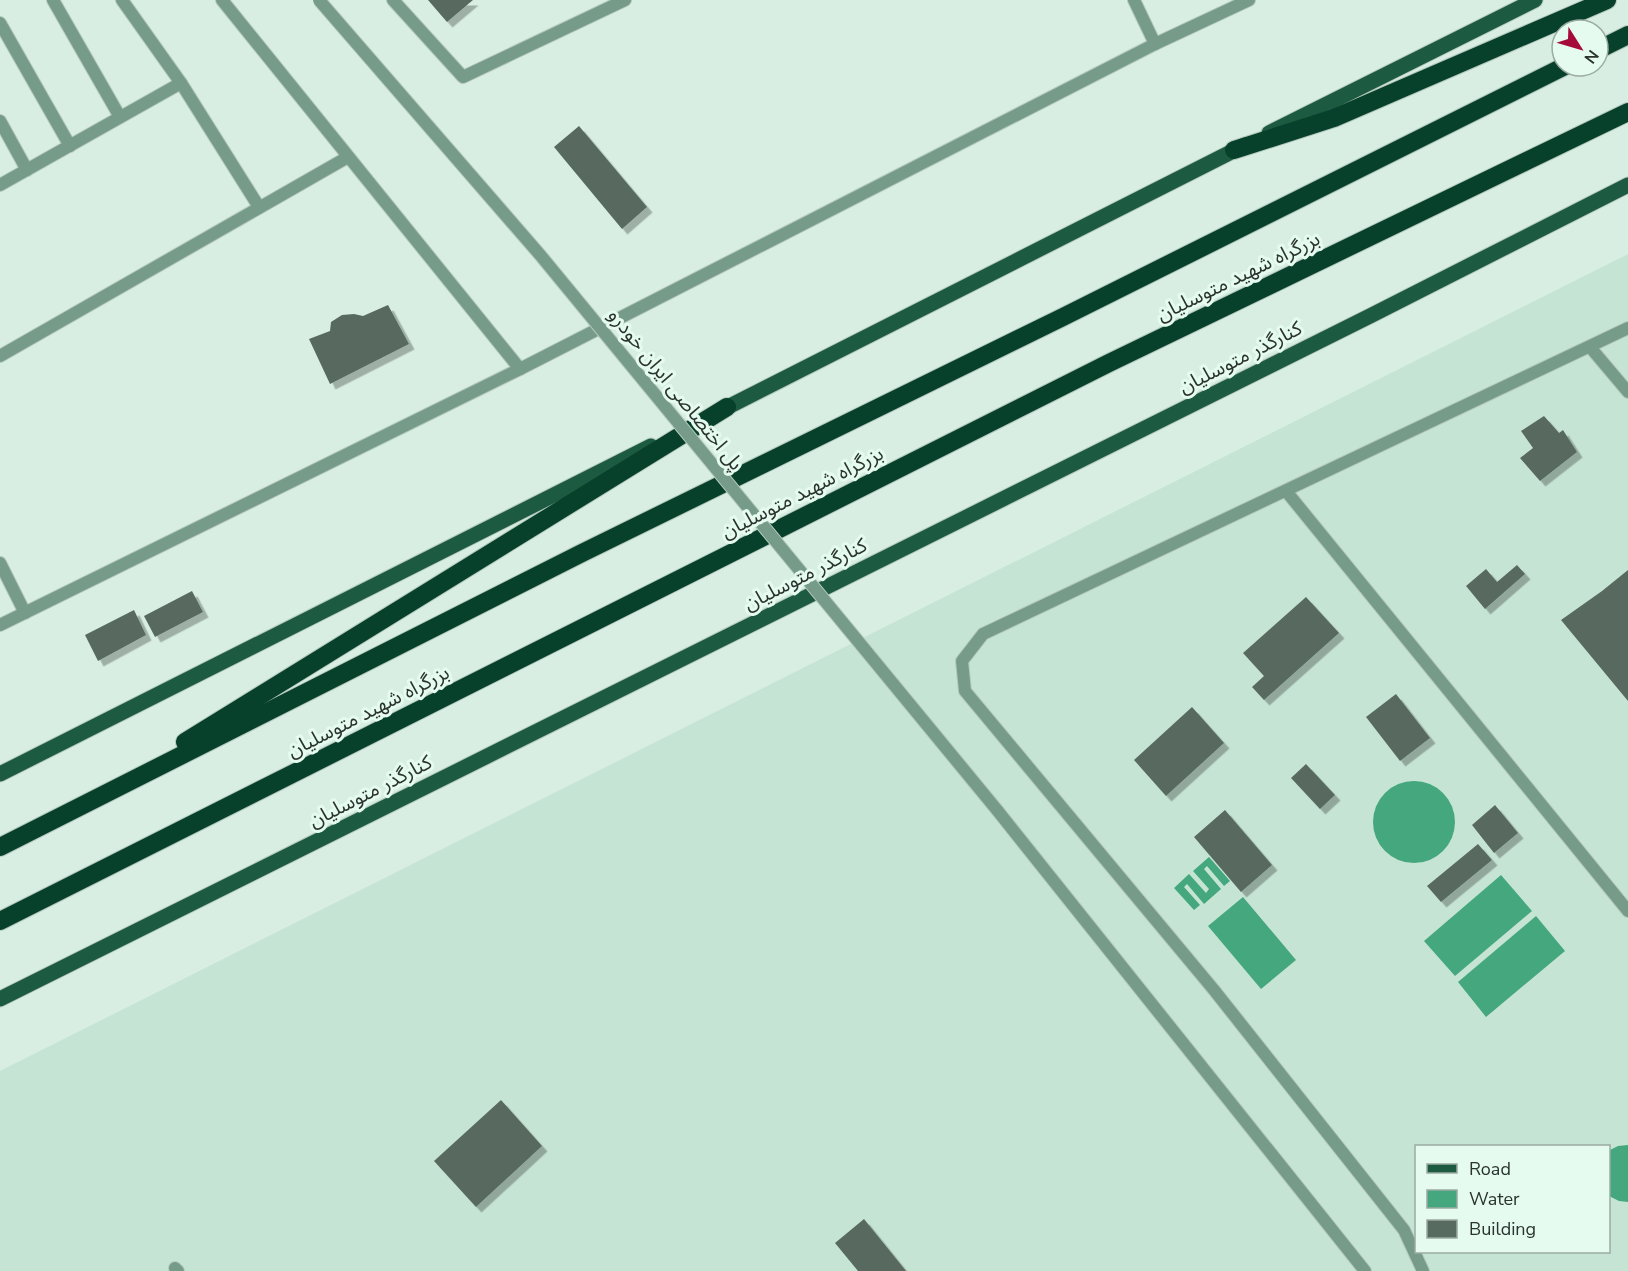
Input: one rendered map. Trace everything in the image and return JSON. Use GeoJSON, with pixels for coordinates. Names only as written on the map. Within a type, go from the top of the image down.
{"type":"FeatureCollection","features":[{"type":"Feature","properties":{"kind":"highway"},"geometry":{"type":"LineString","coordinates":[[1234,150],[1334,118],[1607,0]]}},
{"type":"Feature","properties":{"kind":"highway"},"geometry":{"type":"LineString","coordinates":[[1610,44],[1628,35]]}},
{"type":"Feature","properties":{"kind":"highway","name":"بزرگراه شهید متوسلیان"},"geometry":{"type":"LineString","coordinates":[[0,847],[582,554],[1550,73]]}},
{"type":"Feature","properties":{"kind":"highway","name":"بزرگراه شهید متوسلیان"},"geometry":{"type":"LineString","coordinates":[[0,921],[1099,369],[1628,112]]}},
{"type":"Feature","properties":{"kind":"highway"},"geometry":{"type":"LineString","coordinates":[[1516,167],[1628,123]]}},
{"type":"Feature","properties":{"kind":"highway"},"geometry":{"type":"LineString","coordinates":[[81,806],[727,407]]}},
{"type":"Feature","properties":{"kind":"main road"},"geometry":{"type":"LineString","coordinates":[[0,774],[1534,0]]}},
{"type":"Feature","properties":{"kind":"main road","name":"کنارگذر متوسلیان"},"geometry":{"type":"LineString","coordinates":[[0,999],[1628,185]]}},
{"type":"Feature","properties":{"kind":"street"},"geometry":{"type":"LineString","coordinates":[[52,0],[120,117]]}},
{"type":"Feature","properties":{"kind":"street"},"geometry":{"type":"LineString","coordinates":[[122,0],[181,83],[259,207]]}},
{"type":"Feature","properties":{"kind":"street"},"geometry":{"type":"LineString","coordinates":[[222,0],[519,369]]}},
{"type":"Feature","properties":{"kind":"street","name":"پل اختصاصی ایران خودرو"},"geometry":{"type":"LineString","coordinates":[[319,0],[541,256],[997,810],[1365,1271]]}},
{"type":"Feature","properties":{"kind":"street"},"geometry":{"type":"LineString","coordinates":[[393,0],[463,77],[625,0]]}},
{"type":"Feature","properties":{"kind":"street"},"geometry":{"type":"LineString","coordinates":[[1134,0],[1155,45]]}},
{"type":"Feature","properties":{"kind":"street"},"geometry":{"type":"LineString","coordinates":[[0,625],[519,369],[1155,45],[1249,0]]}},
{"type":"Feature","properties":{"kind":"street"},"geometry":{"type":"LineString","coordinates":[[0,23],[70,146]]}},
{"type":"Feature","properties":{"kind":"street"},"geometry":{"type":"LineString","coordinates":[[0,185],[181,83]]}},
{"type":"Feature","properties":{"kind":"street"},"geometry":{"type":"LineString","coordinates":[[0,121],[27,170]]}},
{"type":"Feature","properties":{"kind":"street"},"geometry":{"type":"LineString","coordinates":[[0,356],[348,157]]}},
{"type":"Feature","properties":{"kind":"street"},"geometry":{"type":"LineString","coordinates":[[1415,1253],[1404,1230],[1214,990],[965,692],[962,661],[983,634],[1628,328]]}},
{"type":"Feature","properties":{"kind":"street"},"geometry":{"type":"LineString","coordinates":[[1590,347],[1628,392]]}},
{"type":"Feature","properties":{"kind":"street"},"geometry":{"type":"LineString","coordinates":[[1286,490],[1628,911]]}},
{"type":"Feature","properties":{"kind":"street"},"geometry":{"type":"LineString","coordinates":[[0,563],[25,613]]}},
{"type":"Feature","properties":{"kind":"street"},"geometry":{"type":"LineString","coordinates":[[1415,1253],[1424,1271]]}},
{"type":"Feature","properties":{"kind":"shaded area"},"geometry":{"type":"Polygon","coordinates":[[[1628,254],[1628,1271],[0,1271],[0,1071],[1628,254]]]}},
{"type":"Feature","properties":{"kind":"water"},"geometry":{"type":"Polygon","coordinates":[[[1414,781],[1430,784],[1443,793],[1452,806],[1455,822],[1452,838],[1443,851],[1430,860],[1414,863],[1398,860],[1385,851],[1376,838],[1373,822],[1376,806],[1385,793],[1398,784],[1414,781]]]}},
{"type":"Feature","properties":{"kind":"water"},"geometry":{"type":"Polygon","coordinates":[[[1209,857],[1230,881],[1224,886],[1207,866],[1204,869],[1221,889],[1204,904],[1187,884],[1184,887],[1200,905],[1194,910],[1174,888],[1189,874],[1206,893],[1209,889],[1193,871],[1209,857]]]}},
{"type":"Feature","properties":{"kind":"water"},"geometry":{"type":"Polygon","coordinates":[[[1501,875],[1532,911],[1455,976],[1424,941],[1501,875]]]}},
{"type":"Feature","properties":{"kind":"water"},"geometry":{"type":"Polygon","coordinates":[[[1243,897],[1296,960],[1261,989],[1208,926],[1243,897]]]}},
{"type":"Feature","properties":{"kind":"water"},"geometry":{"type":"Polygon","coordinates":[[[1536,916],[1565,951],[1486,1017],[1458,982],[1536,916]]]}},
{"type":"Feature","properties":{"kind":"water"},"geometry":{"type":"Polygon","coordinates":[[[1628,1145],[1628,1202],[1610,1196],[1610,1150],[1628,1145]]]}},
{"type":"Feature","properties":{"kind":"building"},"geometry":{"type":"Polygon","coordinates":[[[428,0],[473,0],[447,22],[428,0]]]}},
{"type":"Feature","properties":{"kind":"building"},"geometry":{"type":"Polygon","coordinates":[[[579,126],[647,207],[622,229],[554,147],[579,126]]]}},
{"type":"Feature","properties":{"kind":"building"},"geometry":{"type":"Polygon","coordinates":[[[388,305],[409,344],[330,384],[309,339],[330,331],[331,322],[342,315],[363,316],[388,305]]]}},
{"type":"Feature","properties":{"kind":"building"},"geometry":{"type":"Polygon","coordinates":[[[1544,416],[1559,433],[1563,430],[1577,452],[1540,481],[1520,458],[1533,448],[1521,431],[1544,416]]]}},
{"type":"Feature","properties":{"kind":"building"},"geometry":{"type":"Polygon","coordinates":[[[1517,565],[1525,574],[1485,609],[1466,586],[1486,569],[1497,582],[1517,565]]]}},
{"type":"Feature","properties":{"kind":"building"},"geometry":{"type":"Polygon","coordinates":[[[1628,570],[1628,701],[1561,620],[1628,570]]]}},
{"type":"Feature","properties":{"kind":"building"},"geometry":{"type":"Polygon","coordinates":[[[192,591],[203,612],[155,637],[144,616],[192,591]]]}},
{"type":"Feature","properties":{"kind":"building"},"geometry":{"type":"Polygon","coordinates":[[[1306,597],[1339,633],[1264,700],[1252,687],[1264,676],[1243,653],[1306,597]]]}},
{"type":"Feature","properties":{"kind":"building"},"geometry":{"type":"Polygon","coordinates":[[[134,610],[146,635],[98,661],[85,635],[134,610]]]}},
{"type":"Feature","properties":{"kind":"building"},"geometry":{"type":"Polygon","coordinates":[[[1396,694],[1430,738],[1400,761],[1366,717],[1396,694]]]}},
{"type":"Feature","properties":{"kind":"building"},"geometry":{"type":"Polygon","coordinates":[[[1192,707],[1224,743],[1166,796],[1134,760],[1192,707]]]}},
{"type":"Feature","properties":{"kind":"building"},"geometry":{"type":"Polygon","coordinates":[[[1306,764],[1335,795],[1320,809],[1291,778],[1306,764]]]}},
{"type":"Feature","properties":{"kind":"building"},"geometry":{"type":"Polygon","coordinates":[[[1495,805],[1518,833],[1494,853],[1472,825],[1495,805]]]}},
{"type":"Feature","properties":{"kind":"building"},"geometry":{"type":"Polygon","coordinates":[[[1225,810],[1272,865],[1241,892],[1194,837],[1225,810]]]}},
{"type":"Feature","properties":{"kind":"building"},"geometry":{"type":"Polygon","coordinates":[[[1478,844],[1492,860],[1441,902],[1427,886],[1478,844]]]}},
{"type":"Feature","properties":{"kind":"building"},"geometry":{"type":"Polygon","coordinates":[[[501,1100],[542,1146],[476,1207],[434,1161],[501,1100]]]}},
{"type":"Feature","properties":{"kind":"building"},"geometry":{"type":"Polygon","coordinates":[[[864,1219],[906,1271],[858,1271],[835,1243],[864,1219]]]}}]}
